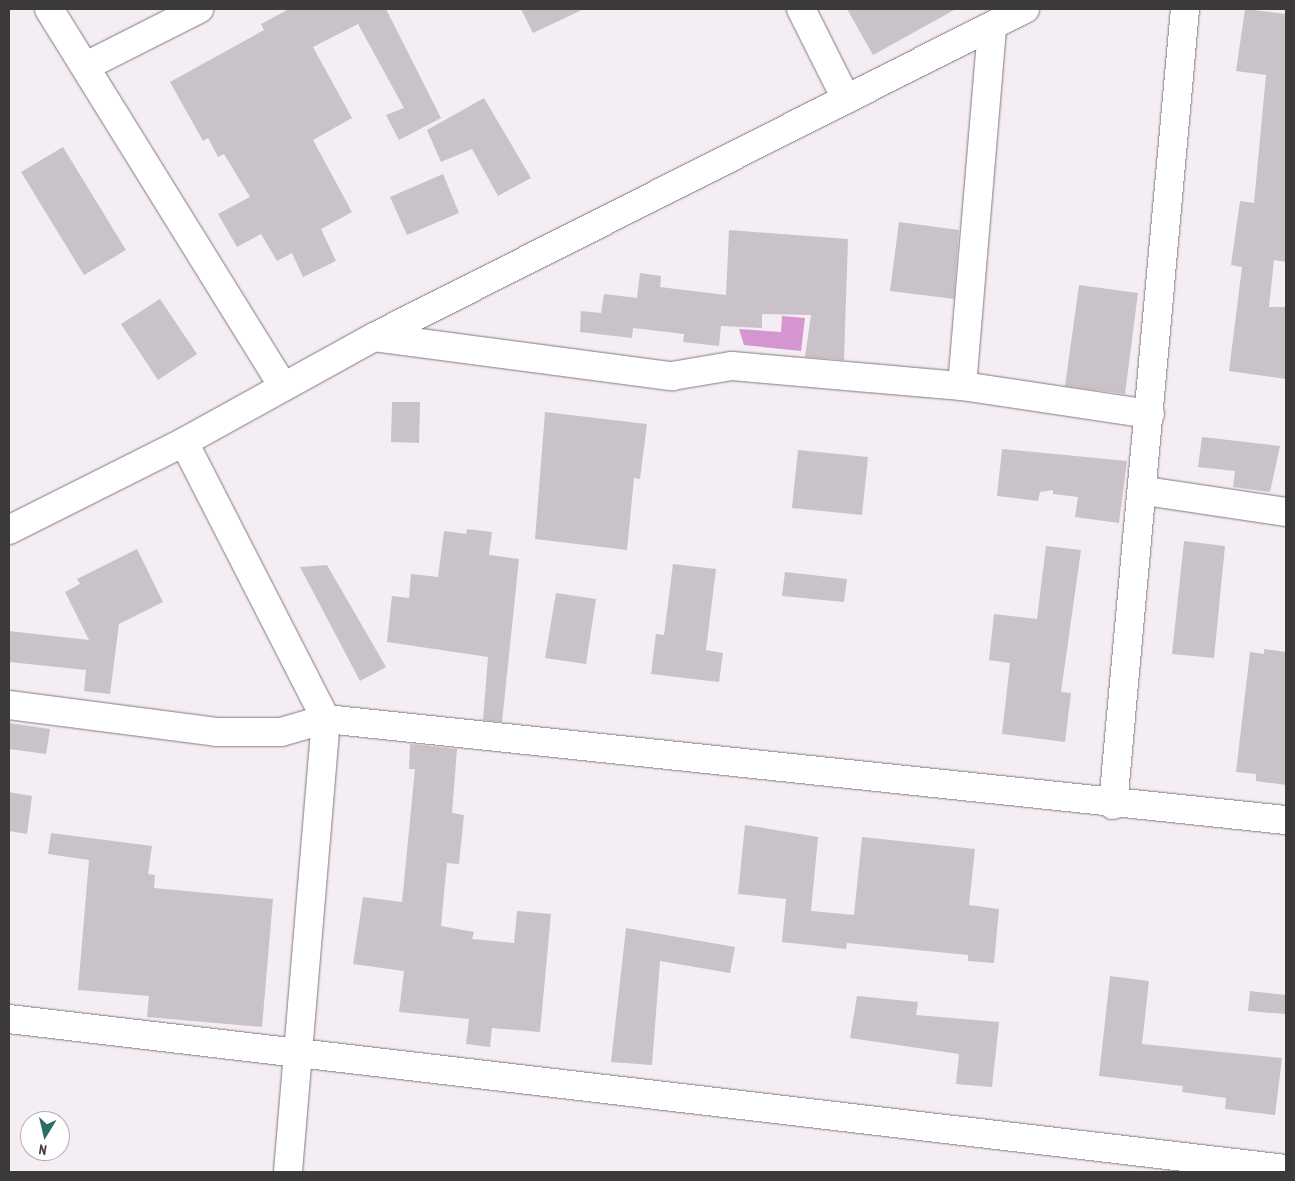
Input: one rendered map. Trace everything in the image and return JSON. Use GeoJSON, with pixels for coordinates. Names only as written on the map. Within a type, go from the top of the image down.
{"type":"FeatureCollection","features":[{"type":"Feature","properties":{"kind":"street"},"geometry":{"type":"LineString","coordinates":[[49,9],[282,385]]}},
{"type":"Feature","properties":{"kind":"street"},"geometry":{"type":"LineString","coordinates":[[86,66],[199,9]]}},
{"type":"Feature","properties":{"kind":"street"},"geometry":{"type":"LineString","coordinates":[[801,9],[846,99]]}},
{"type":"Feature","properties":{"kind":"street"},"geometry":{"type":"LineString","coordinates":[[9,530],[184,442],[282,385],[374,337],[1025,9]]}},
{"type":"Feature","properties":{"kind":"street"},"geometry":{"type":"LineString","coordinates":[[1113,805],[1144,491],[1185,9]]}},
{"type":"Feature","properties":{"kind":"street"},"geometry":{"type":"LineString","coordinates":[[962,386],[992,26]]}},
{"type":"Feature","properties":{"kind":"street"},"geometry":{"type":"LineString","coordinates":[[374,337],[672,376],[732,366],[962,386],[1150,414]]}},
{"type":"Feature","properties":{"kind":"street"},"geometry":{"type":"LineString","coordinates":[[184,442],[326,719],[301,1056],[288,1172]]}},
{"type":"Feature","properties":{"kind":"street"},"geometry":{"type":"LineString","coordinates":[[1144,491],[1286,512]]}},
{"type":"Feature","properties":{"kind":"street"},"geometry":{"type":"LineString","coordinates":[[9,705],[216,732],[281,732],[326,719],[1113,805],[1286,820]]}},
{"type":"Feature","properties":{"kind":"street"},"geometry":{"type":"LineString","coordinates":[[9,1020],[301,1056],[1286,1169]]}},
{"type":"Feature","properties":{"kind":"shaded area"},"geometry":{"type":"Polygon","coordinates":[[[782,316],[805,318],[801,351],[744,345],[739,329],[781,332],[782,316]]]}},
{"type":"Feature","properties":{"kind":"building"},"geometry":{"type":"Polygon","coordinates":[[[289,9],[386,9],[441,118],[399,140],[386,115],[404,108],[358,24],[313,47],[352,118],[313,140],[352,212],[321,229],[336,261],[303,277],[292,253],[277,261],[261,234],[237,247],[218,214],[250,197],[224,154],[218,157],[208,138],[203,141],[170,82],[264,30],[261,24],[289,9]]]}},
{"type":"Feature","properties":{"kind":"building"},"geometry":{"type":"Polygon","coordinates":[[[521,9],[584,9],[533,33],[521,9]]]}},
{"type":"Feature","properties":{"kind":"building"},"geometry":{"type":"Polygon","coordinates":[[[847,9],[956,9],[873,55],[847,9]]]}},
{"type":"Feature","properties":{"kind":"building"},"geometry":{"type":"Polygon","coordinates":[[[1245,9],[1286,14],[1286,262],[1274,260],[1269,307],[1286,307],[1286,379],[1229,371],[1242,267],[1231,265],[1240,201],[1254,203],[1266,75],[1236,71],[1245,9]]]}},
{"type":"Feature","properties":{"kind":"building"},"geometry":{"type":"Polygon","coordinates":[[[484,98],[531,178],[498,196],[472,149],[441,162],[427,130],[484,98]]]}},
{"type":"Feature","properties":{"kind":"building"},"geometry":{"type":"Polygon","coordinates":[[[63,147],[126,250],[84,275],[21,172],[63,147]]]}},
{"type":"Feature","properties":{"kind":"building"},"geometry":{"type":"Polygon","coordinates":[[[443,174],[459,213],[407,235],[390,197],[443,174]]]}},
{"type":"Feature","properties":{"kind":"building"},"geometry":{"type":"Polygon","coordinates":[[[899,222],[959,230],[954,299],[890,291],[899,222]]]}},
{"type":"Feature","properties":{"kind":"building"},"geometry":{"type":"Polygon","coordinates":[[[729,230],[848,239],[844,360],[805,357],[811,315],[762,314],[762,328],[721,326],[719,346],[683,342],[684,334],[633,328],[632,338],[580,332],[581,311],[601,313],[604,294],[637,298],[640,273],[661,276],[660,287],[726,295],[729,230]]]}},
{"type":"Feature","properties":{"kind":"building"},"geometry":{"type":"Polygon","coordinates":[[[1079,285],[1138,293],[1125,394],[1065,386],[1079,285]]]}},
{"type":"Feature","properties":{"kind":"building"},"geometry":{"type":"Polygon","coordinates":[[[160,299],[197,354],[158,380],[121,324],[160,299]]]}},
{"type":"Feature","properties":{"kind":"building"},"geometry":{"type":"Polygon","coordinates":[[[392,402],[420,402],[419,443],[391,442],[392,402]]]}},
{"type":"Feature","properties":{"kind":"building"},"geometry":{"type":"Polygon","coordinates":[[[545,412],[647,424],[640,479],[634,478],[627,550],[535,539],[545,412]]]}},
{"type":"Feature","properties":{"kind":"building"},"geometry":{"type":"Polygon","coordinates":[[[1202,437],[1280,446],[1270,492],[1233,487],[1235,471],[1198,467],[1202,437]]]}},
{"type":"Feature","properties":{"kind":"building"},"geometry":{"type":"Polygon","coordinates":[[[1002,449],[1127,461],[1119,523],[1075,517],[1078,497],[1053,494],[1053,490],[1040,492],[1038,501],[997,496],[1002,449]]]}},
{"type":"Feature","properties":{"kind":"building"},"geometry":{"type":"Polygon","coordinates":[[[798,450],[868,457],[862,515],[792,508],[798,450]]]}},
{"type":"Feature","properties":{"kind":"building"},"geometry":{"type":"Polygon","coordinates":[[[467,529],[492,532],[489,555],[519,559],[502,722],[483,720],[488,657],[387,642],[392,596],[409,598],[411,574],[438,577],[444,531],[466,534],[467,529]]]}},
{"type":"Feature","properties":{"kind":"building"},"geometry":{"type":"Polygon","coordinates":[[[1184,541],[1225,546],[1214,658],[1172,654],[1184,541]]]}},
{"type":"Feature","properties":{"kind":"building"},"geometry":{"type":"Polygon","coordinates":[[[1046,546],[1081,550],[1061,692],[1071,693],[1065,742],[1002,734],[1010,663],[989,660],[994,614],[1037,619],[1046,546]]]}},
{"type":"Feature","properties":{"kind":"building"},"geometry":{"type":"Polygon","coordinates":[[[137,549],[163,602],[119,624],[110,694],[84,691],[86,670],[9,662],[9,631],[89,640],[65,592],[80,584],[77,579],[137,549]]]}},
{"type":"Feature","properties":{"kind":"building"},"geometry":{"type":"Polygon","coordinates":[[[673,564],[716,569],[706,650],[723,653],[719,682],[651,674],[656,634],[664,635],[673,564]]]}},
{"type":"Feature","properties":{"kind":"building"},"geometry":{"type":"Polygon","coordinates":[[[327,565],[386,667],[360,681],[300,567],[327,565]]]}},
{"type":"Feature","properties":{"kind":"building"},"geometry":{"type":"Polygon","coordinates":[[[785,572],[847,579],[844,602],[782,596],[785,572]]]}},
{"type":"Feature","properties":{"kind":"building"},"geometry":{"type":"Polygon","coordinates":[[[556,593],[596,599],[586,664],[545,658],[556,593]]]}},
{"type":"Feature","properties":{"kind":"building"},"geometry":{"type":"Polygon","coordinates":[[[1264,649],[1286,652],[1286,785],[1256,781],[1256,774],[1236,772],[1250,652],[1264,654],[1264,649]]]}},
{"type":"Feature","properties":{"kind":"building"},"geometry":{"type":"Polygon","coordinates":[[[9,723],[50,729],[46,754],[9,749],[9,723]]]}},
{"type":"Feature","properties":{"kind":"building"},"geometry":{"type":"Polygon","coordinates":[[[410,744],[457,749],[452,813],[464,815],[459,864],[447,863],[441,926],[474,932],[472,939],[514,943],[517,911],[551,914],[540,1032],[492,1028],[490,1047],[466,1044],[469,1019],[399,1012],[404,971],[353,964],[363,897],[402,902],[415,769],[409,769],[410,744]]]}},
{"type":"Feature","properties":{"kind":"building"},"geometry":{"type":"Polygon","coordinates":[[[9,792],[32,796],[27,834],[9,831],[9,792]]]}},
{"type":"Feature","properties":{"kind":"building"},"geometry":{"type":"Polygon","coordinates":[[[745,825],[818,837],[811,911],[854,915],[862,837],[975,849],[969,905],[999,909],[994,963],[968,961],[968,955],[847,943],[846,949],[782,942],[786,899],[738,894],[745,825]]]}},
{"type":"Feature","properties":{"kind":"building"},"geometry":{"type":"Polygon","coordinates":[[[51,833],[152,846],[148,874],[155,875],[154,888],[273,899],[262,1027],[147,1017],[149,996],[78,990],[89,860],[48,854],[51,833]]]}},
{"type":"Feature","properties":{"kind":"building"},"geometry":{"type":"Polygon","coordinates":[[[626,928],[735,947],[730,973],[660,961],[652,1065],[611,1062],[626,928]]]}},
{"type":"Feature","properties":{"kind":"building"},"geometry":{"type":"Polygon","coordinates":[[[1110,976],[1149,981],[1142,1044],[1282,1058],[1275,1115],[1225,1109],[1226,1098],[1182,1092],[1183,1086],[1099,1076],[1110,976]]]}},
{"type":"Feature","properties":{"kind":"building"},"geometry":{"type":"Polygon","coordinates":[[[1250,991],[1286,995],[1286,1014],[1248,1011],[1250,991]]]}},
{"type":"Feature","properties":{"kind":"building"},"geometry":{"type":"Polygon","coordinates":[[[857,996],[918,1002],[916,1015],[999,1022],[992,1087],[956,1084],[959,1054],[850,1038],[857,996]]]}}]}
